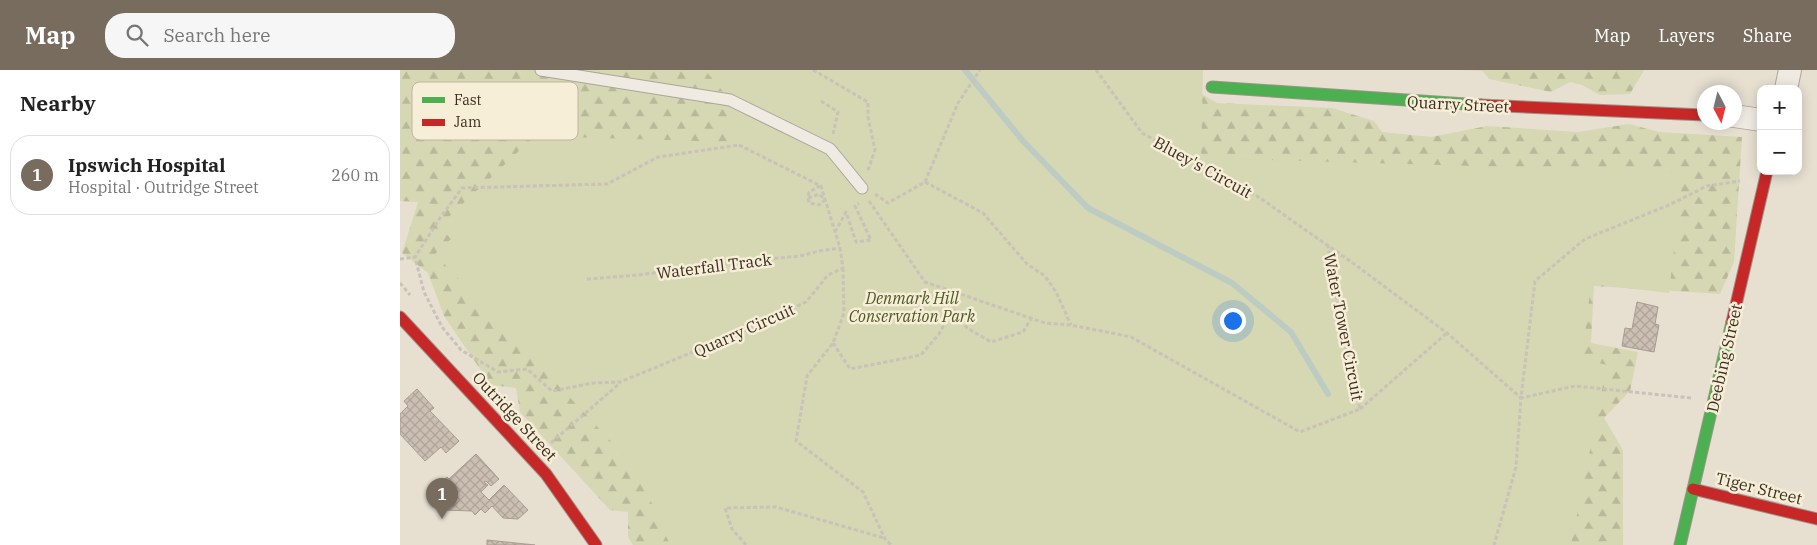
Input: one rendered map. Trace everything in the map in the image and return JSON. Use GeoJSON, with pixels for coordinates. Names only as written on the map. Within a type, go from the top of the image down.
{"type":"FeatureCollection","features":[{"type":"Feature","properties":{"kind":"street"},"geometry":{"type":"LineString","coordinates":[[1787,85],[1790,70]]}},
{"type":"Feature","properties":{"kind":"street","name":"Quarry Street"},"geometry":{"type":"LineString","coordinates":[[1212,87],[1452,104],[1697,115]]}},
{"type":"Feature","properties":{"kind":"street"},"geometry":{"type":"LineString","coordinates":[[1742,117],[1757,119]]}},
{"type":"Feature","properties":{"kind":"street","name":"Deebing Street"},"geometry":{"type":"LineString","coordinates":[[1680,545],[1766,175]]}},
{"type":"Feature","properties":{"kind":"street","name":"Outridge Street"},"geometry":{"type":"LineString","coordinates":[[400,317],[546,474],[596,545]]}},
{"type":"Feature","properties":{"kind":"street","name":"Tiger Street"},"geometry":{"type":"LineString","coordinates":[[1693,489],[1817,519]]}},
{"type":"Feature","properties":{"kind":"lane"},"geometry":{"type":"LineString","coordinates":[[541,70],[730,100],[830,149],[864,193]]}},
{"type":"Feature","properties":{"kind":"path"},"geometry":{"type":"LineString","coordinates":[[813,70],[868,102],[868,117],[875,150],[864,193],[855,206],[871,240],[856,242],[846,212],[835,232]]}},
{"type":"Feature","properties":{"kind":"path"},"geometry":{"type":"LineString","coordinates":[[881,198],[888,203],[925,182],[958,103],[980,70]]}},
{"type":"Feature","properties":{"kind":"path","name":"Bluey's Circuit"},"geometry":{"type":"LineString","coordinates":[[1096,70],[1142,133],[1257,196],[1328,246]]}},
{"type":"Feature","properties":{"kind":"path"},"geometry":{"type":"LineString","coordinates":[[821,101],[838,112],[830,149]]}},
{"type":"Feature","properties":{"kind":"path"},"geometry":{"type":"LineString","coordinates":[[400,259],[415,257],[462,188],[608,184],[658,157],[739,145],[821,186],[840,248],[843,268],[844,314],[833,343],[807,376],[796,441],[863,492],[885,538],[891,545]]}},
{"type":"Feature","properties":{"kind":"path"},"geometry":{"type":"LineString","coordinates":[[1494,545],[1516,467],[1521,398],[1535,281],[1585,239],[1669,205],[1707,186],[1746,180]]}},
{"type":"Feature","properties":{"kind":"path"},"geometry":{"type":"LineString","coordinates":[[925,182],[983,213],[1027,264],[1045,276],[1056,292],[1071,325]]}},
{"type":"Feature","properties":{"kind":"path"},"geometry":{"type":"LineString","coordinates":[[808,198],[819,194],[825,200],[819,204],[809,203],[808,198],[809,192],[821,186]]}},
{"type":"Feature","properties":{"kind":"path","name":"Water Tower Circuit"},"geometry":{"type":"LineString","coordinates":[[864,193],[925,282],[1045,323],[1071,325],[1131,337],[1300,432],[1360,410],[1342,330],[1328,246]]}},
{"type":"Feature","properties":{"kind":"path","name":"Water Tower Circuit"},"geometry":{"type":"LineString","coordinates":[[1328,246],[1447,333],[1521,398]]}},
{"type":"Feature","properties":{"kind":"path","name":"Waterfall Track"},"geometry":{"type":"LineString","coordinates":[[587,279],[800,256],[840,248]]}},
{"type":"Feature","properties":{"kind":"path","name":"Quarry Circuit"},"geometry":{"type":"LineString","coordinates":[[415,257],[424,292],[442,327],[461,350],[498,372],[527,369],[552,390],[593,383],[620,382],[744,331],[806,302],[828,275],[843,268]]}},
{"type":"Feature","properties":{"kind":"path"},"geometry":{"type":"LineString","coordinates":[[833,343],[850,369],[921,355],[939,334],[960,295]]}},
{"type":"Feature","properties":{"kind":"path"},"geometry":{"type":"LineString","coordinates":[[954,309],[966,328],[991,342],[1023,332],[1032,317]]}},
{"type":"Feature","properties":{"kind":"path"},"geometry":{"type":"LineString","coordinates":[[1360,410],[1447,333]]}},
{"type":"Feature","properties":{"kind":"path"},"geometry":{"type":"LineString","coordinates":[[551,443],[620,382]]}},
{"type":"Feature","properties":{"kind":"path"},"geometry":{"type":"LineString","coordinates":[[1521,398],[1575,386],[1694,398]]}},
{"type":"Feature","properties":{"kind":"path"},"geometry":{"type":"LineString","coordinates":[[746,545],[732,529],[725,508],[776,507],[885,538]]}},
{"type":"Feature","properties":{"kind":"green space","name":"Denmark Hill Conservation Park"},"geometry":{"type":"Polygon","coordinates":[[[400,70],[1189,70],[1195,90],[1217,103],[1332,108],[1374,121],[1382,132],[1431,137],[1487,126],[1578,132],[1629,124],[1659,132],[1742,137],[1734,262],[1720,294],[1594,286],[1591,343],[1638,352],[1630,391],[1604,418],[1623,450],[1623,545],[633,545],[628,537],[628,512],[610,510],[520,412],[516,388],[491,385],[444,316],[428,273],[402,253],[418,202],[400,201],[400,70]]]}},
{"type":"Feature","properties":{"kind":"green space","name":"Denmark Hill Conservation Park"},"geometry":{"type":"Polygon","coordinates":[[[705,70],[1203,70],[1201,158],[1683,172],[1669,293],[1591,284],[1582,359],[1607,365],[1571,545],[670,545],[637,469],[435,254],[451,239],[439,226],[531,140],[578,140],[578,137],[732,142],[730,100],[705,70]]]}},
{"type":"Feature","properties":{"kind":"green space"},"geometry":{"type":"Polygon","coordinates":[[[1457,70],[1584,70],[1584,74],[1457,70]]]}},
{"type":"Feature","properties":{"kind":"green space"},"geometry":{"type":"Polygon","coordinates":[[[1482,70],[1644,70],[1630,94],[1600,95],[1582,85],[1570,82],[1551,92],[1489,79],[1482,70]]]}},
{"type":"Feature","properties":{"kind":"building"},"geometry":{"type":"Polygon","coordinates":[[[1637,302],[1658,307],[1655,324],[1659,325],[1654,352],[1622,346],[1625,328],[1632,329],[1637,302]]]}},
{"type":"Feature","properties":{"kind":"building"},"geometry":{"type":"Polygon","coordinates":[[[417,389],[434,408],[430,411],[459,441],[446,453],[441,447],[425,461],[400,434],[400,414],[408,406],[404,401],[417,389]]]}},
{"type":"Feature","properties":{"kind":"building"},"geometry":{"type":"Polygon","coordinates":[[[476,454],[499,479],[491,486],[486,481],[484,482],[488,485],[481,492],[489,500],[504,485],[528,510],[518,519],[503,518],[492,506],[485,513],[481,509],[475,515],[472,511],[444,510],[429,494],[447,477],[449,479],[476,454]]]}},
{"type":"Feature","properties":{"kind":"building"},"geometry":{"type":"Polygon","coordinates":[[[487,540],[535,545],[487,545],[487,540]]]}},
{"type":"Feature","properties":{"kind":"waterway"},"geometry":{"type":"LineString","coordinates":[[965,70],[1023,141],[1088,208],[1232,283],[1291,332],[1328,394]]}},
{"type":"Feature","properties":{"kind":"traffic: fast"},"geometry":{"type":"LineString","coordinates":[[1212,87],[1481,105]]}},
{"type":"Feature","properties":{"kind":"traffic: fast"},"geometry":{"type":"LineString","coordinates":[[1680,545],[1732,322]]}},
{"type":"Feature","properties":{"kind":"traffic: jam"},"geometry":{"type":"LineString","coordinates":[[1481,105],[1697,115]]}},
{"type":"Feature","properties":{"kind":"traffic: jam"},"geometry":{"type":"LineString","coordinates":[[1732,322],[1766,175]]}},
{"type":"Feature","properties":{"kind":"traffic: jam"},"geometry":{"type":"LineString","coordinates":[[400,317],[546,474],[596,545]]}},
{"type":"Feature","properties":{"kind":"traffic: jam"},"geometry":{"type":"LineString","coordinates":[[1693,489],[1817,519]]}},
{"type":"Feature","properties":{"kind":"place","name":"Ipswich Hospital"},"geometry":{"type":"Point","coordinates":[442,519]}}]}
